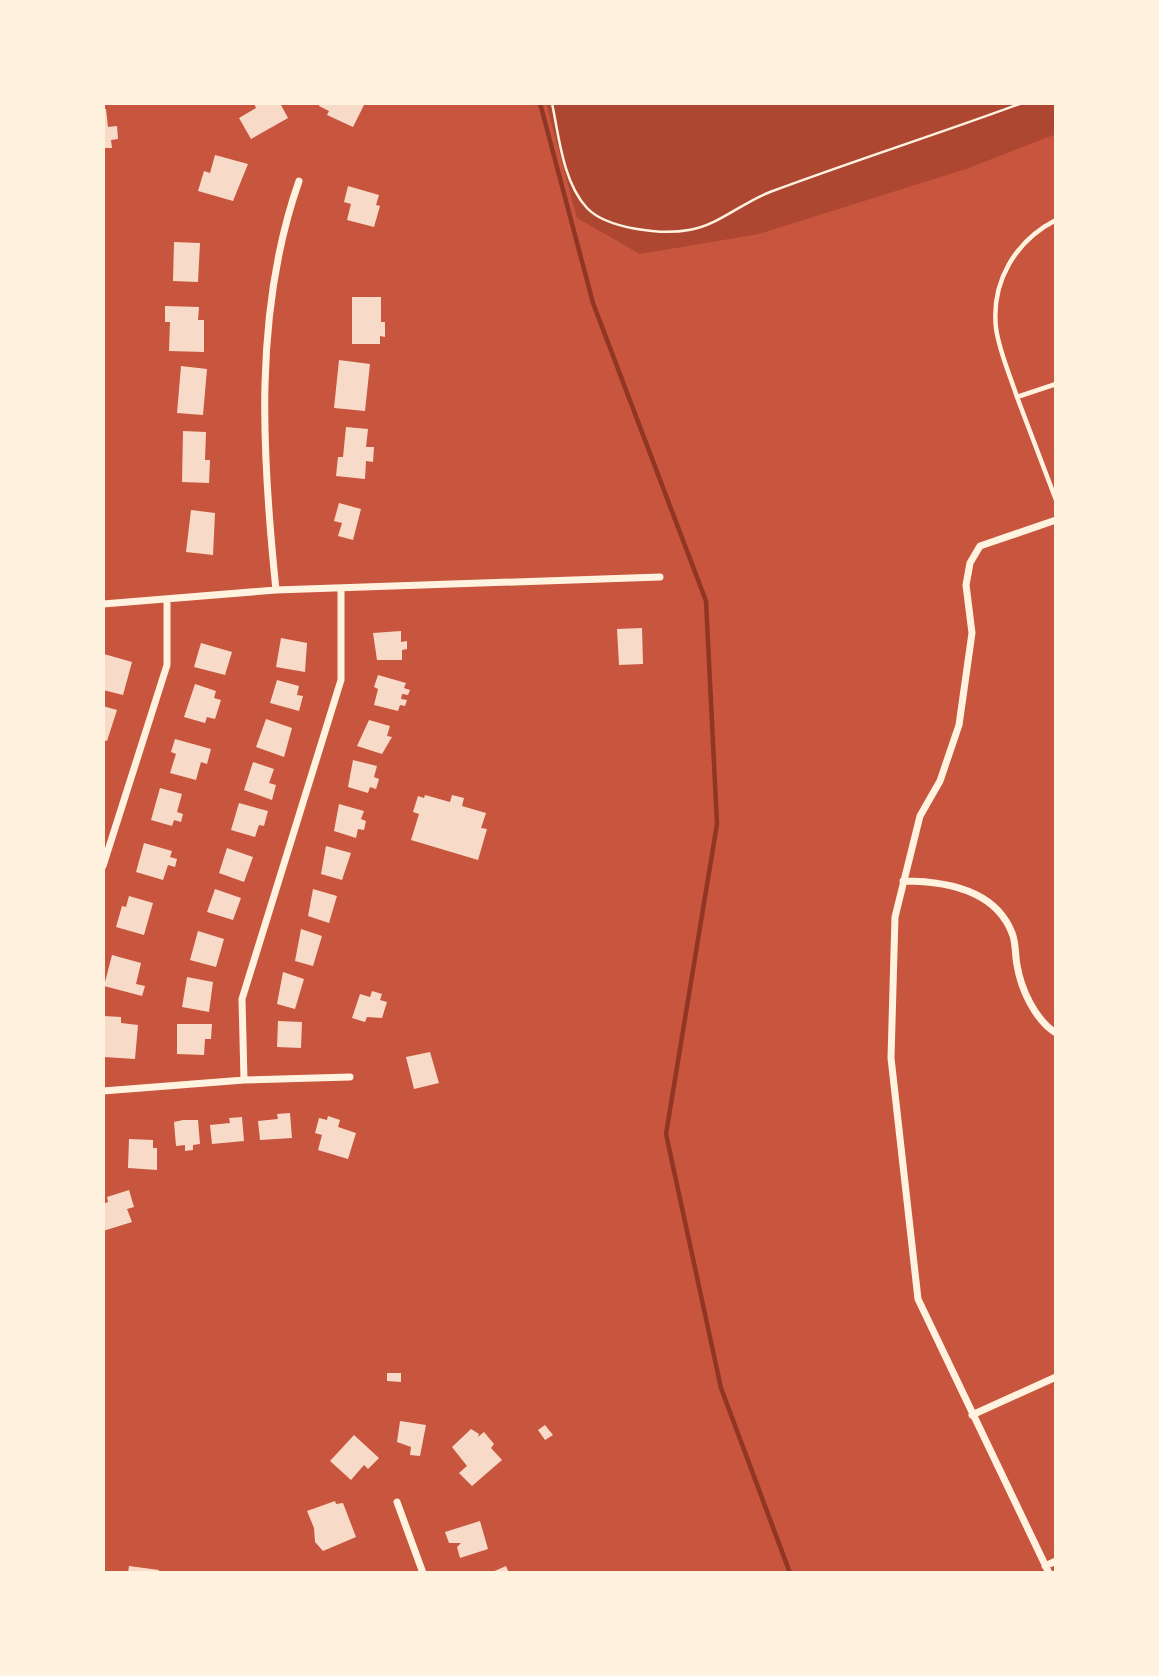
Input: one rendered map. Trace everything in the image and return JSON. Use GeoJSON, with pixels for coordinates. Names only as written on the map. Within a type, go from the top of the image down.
{"type":"FeatureCollection","features":[{"type":"Feature","properties":{"kind":"street"},"geometry":{"type":"LineString","coordinates":[[276,590],[264,421],[267,334],[280,240],[299,181]]}},
{"type":"Feature","properties":{"kind":"street"},"geometry":{"type":"LineString","coordinates":[[1056,520],[980,546],[970,563],[966,585],[972,633],[959,725],[940,780],[920,816],[895,917],[891,1058],[918,1299],[1047,1569],[1056,1561]]}},
{"type":"Feature","properties":{"kind":"street"},"geometry":{"type":"LineString","coordinates":[[103,604],[276,590],[660,577]]}},
{"type":"Feature","properties":{"kind":"street"},"geometry":{"type":"LineString","coordinates":[[244,1080],[242,999],[341,680],[341,588]]}},
{"type":"Feature","properties":{"kind":"street"},"geometry":{"type":"LineString","coordinates":[[103,866],[167,665],[167,599]]}},
{"type":"Feature","properties":{"kind":"street"},"geometry":{"type":"LineString","coordinates":[[903,881],[933,881],[962,887],[993,906],[1012,933],[1017,969],[1030,1003],[1049,1029],[1056,1033]]}},
{"type":"Feature","properties":{"kind":"street"},"geometry":{"type":"LineString","coordinates":[[103,1091],[244,1080],[350,1077]]}},
{"type":"Feature","properties":{"kind":"street"},"geometry":{"type":"LineString","coordinates":[[972,1415],[1056,1377]]}},
{"type":"Feature","properties":{"kind":"street"},"geometry":{"type":"LineString","coordinates":[[397,1502],[423,1573]]}},
{"type":"Feature","properties":{"kind":"lane"},"geometry":{"type":"LineString","coordinates":[[1056,219],[1027,239],[1011,258],[1000,284],[996,330],[1017,397],[1056,500]]}},
{"type":"Feature","properties":{"kind":"lane"},"geometry":{"type":"LineString","coordinates":[[1017,397],[1056,384]]}},
{"type":"Feature","properties":{"kind":"path"},"geometry":{"type":"LineString","coordinates":[[551,103],[572,184],[588,210],[631,229],[687,231],[713,225],[754,198],[1022,103]]}},
{"type":"Feature","properties":{"kind":"shaded area"},"geometry":{"type":"Polygon","coordinates":[[[546,103],[1056,103],[1056,134],[966,169],[759,234],[640,254],[577,218],[546,103]]]}},
{"type":"Feature","properties":{"kind":"building"},"geometry":{"type":"Polygon","coordinates":[[[254,103],[280,103],[288,118],[251,139],[239,118],[256,108],[254,103]]]}},
{"type":"Feature","properties":{"kind":"building"},"geometry":{"type":"Polygon","coordinates":[[[320,103],[365,103],[353,127],[327,115],[329,111],[319,106],[320,103]]]}},
{"type":"Feature","properties":{"kind":"building"},"geometry":{"type":"Polygon","coordinates":[[[103,109],[106,109],[108,127],[117,126],[118,139],[111,140],[112,148],[103,148],[103,109]]]}},
{"type":"Feature","properties":{"kind":"building"},"geometry":{"type":"Polygon","coordinates":[[[215,155],[248,164],[233,201],[198,191],[204,171],[210,173],[215,155]]]}},
{"type":"Feature","properties":{"kind":"building"},"geometry":{"type":"Polygon","coordinates":[[[348,186],[379,195],[376,205],[380,206],[374,227],[347,220],[351,204],[344,202],[348,186]]]}},
{"type":"Feature","properties":{"kind":"building"},"geometry":{"type":"Polygon","coordinates":[[[174,242],[200,243],[198,282],[173,281],[174,242]]]}},
{"type":"Feature","properties":{"kind":"building"},"geometry":{"type":"Polygon","coordinates":[[[352,297],[381,297],[381,322],[385,322],[385,337],[380,336],[380,344],[352,344],[352,297]]]}},
{"type":"Feature","properties":{"kind":"building"},"geometry":{"type":"Polygon","coordinates":[[[165,306],[199,307],[198,320],[204,320],[204,352],[169,351],[170,322],[165,322],[165,306]]]}},
{"type":"Feature","properties":{"kind":"building"},"geometry":{"type":"Polygon","coordinates":[[[339,360],[370,364],[365,411],[334,408],[339,360]]]}},
{"type":"Feature","properties":{"kind":"building"},"geometry":{"type":"Polygon","coordinates":[[[181,366],[207,369],[203,415],[177,413],[181,366]]]}},
{"type":"Feature","properties":{"kind":"building"},"geometry":{"type":"Polygon","coordinates":[[[346,427],[368,429],[366,447],[374,447],[373,462],[366,461],[365,479],[336,476],[338,457],[343,457],[346,427]]]}},
{"type":"Feature","properties":{"kind":"building"},"geometry":{"type":"Polygon","coordinates":[[[183,431],[206,432],[205,460],[210,460],[209,483],[182,482],[183,431]]]}},
{"type":"Feature","properties":{"kind":"building"},"geometry":{"type":"Polygon","coordinates":[[[339,503],[361,509],[353,540],[338,536],[342,523],[334,521],[339,503]]]}},
{"type":"Feature","properties":{"kind":"building"},"geometry":{"type":"Polygon","coordinates":[[[191,510],[215,513],[213,555],[186,552],[191,510]]]}},
{"type":"Feature","properties":{"kind":"building"},"geometry":{"type":"Polygon","coordinates":[[[642,628],[643,664],[619,665],[617,629],[642,628]]]}},
{"type":"Feature","properties":{"kind":"building"},"geometry":{"type":"Polygon","coordinates":[[[401,631],[401,642],[407,641],[407,649],[402,650],[402,660],[377,660],[373,633],[401,631]]]}},
{"type":"Feature","properties":{"kind":"building"},"geometry":{"type":"Polygon","coordinates":[[[281,638],[307,643],[305,672],[276,667],[281,638]]]}},
{"type":"Feature","properties":{"kind":"building"},"geometry":{"type":"Polygon","coordinates":[[[201,643],[232,652],[225,675],[194,667],[201,643]]]}},
{"type":"Feature","properties":{"kind":"building"},"geometry":{"type":"Polygon","coordinates":[[[104,654],[132,662],[123,695],[103,690],[104,654]]]}},
{"type":"Feature","properties":{"kind":"building"},"geometry":{"type":"Polygon","coordinates":[[[378,675],[406,683],[404,688],[410,690],[408,695],[402,694],[401,699],[407,700],[405,706],[400,705],[398,711],[374,705],[378,689],[374,687],[378,675]]]}},
{"type":"Feature","properties":{"kind":"building"},"geometry":{"type":"Polygon","coordinates":[[[277,680],[299,686],[297,695],[303,696],[299,711],[270,703],[277,680]]]}},
{"type":"Feature","properties":{"kind":"building"},"geometry":{"type":"Polygon","coordinates":[[[195,684],[216,691],[214,698],[221,700],[215,719],[207,717],[205,723],[184,717],[195,684]]]}},
{"type":"Feature","properties":{"kind":"building"},"geometry":{"type":"Polygon","coordinates":[[[103,706],[117,710],[107,741],[103,740],[103,706]]]}},
{"type":"Feature","properties":{"kind":"building"},"geometry":{"type":"Polygon","coordinates":[[[266,719],[292,728],[284,757],[256,747],[266,719]]]}},
{"type":"Feature","properties":{"kind":"building"},"geometry":{"type":"Polygon","coordinates":[[[369,720],[390,726],[387,736],[392,737],[382,754],[357,746],[369,720]]]}},
{"type":"Feature","properties":{"kind":"building"},"geometry":{"type":"Polygon","coordinates":[[[175,739],[211,749],[207,764],[201,762],[196,780],[170,773],[176,754],[171,752],[175,739]]]}},
{"type":"Feature","properties":{"kind":"building"},"geometry":{"type":"Polygon","coordinates":[[[353,760],[377,766],[374,777],[379,779],[376,789],[370,787],[368,793],[348,787],[353,760]]]}},
{"type":"Feature","properties":{"kind":"building"},"geometry":{"type":"Polygon","coordinates":[[[253,762],[274,769],[269,783],[276,785],[272,800],[244,790],[253,762]]]}},
{"type":"Feature","properties":{"kind":"building"},"geometry":{"type":"Polygon","coordinates":[[[160,788],[182,794],[177,812],[183,814],[181,822],[174,820],[172,826],[151,820],[160,788]]]}},
{"type":"Feature","properties":{"kind":"building"},"geometry":{"type":"Polygon","coordinates":[[[425,795],[450,802],[452,795],[464,798],[462,806],[486,813],[481,828],[487,829],[478,860],[411,840],[419,814],[413,812],[418,796],[424,798],[425,795]]]}},
{"type":"Feature","properties":{"kind":"building"},"geometry":{"type":"Polygon","coordinates":[[[239,803],[268,811],[264,826],[259,825],[255,837],[231,830],[239,803]]]}},
{"type":"Feature","properties":{"kind":"building"},"geometry":{"type":"Polygon","coordinates":[[[339,804],[364,811],[361,819],[366,821],[364,830],[358,829],[356,838],[334,831],[339,804]]]}},
{"type":"Feature","properties":{"kind":"building"},"geometry":{"type":"Polygon","coordinates":[[[144,843],[172,851],[170,857],[177,859],[175,867],[168,865],[163,880],[136,872],[144,843]]]}},
{"type":"Feature","properties":{"kind":"building"},"geometry":{"type":"Polygon","coordinates":[[[326,846],[351,853],[342,880],[321,874],[326,846]]]}},
{"type":"Feature","properties":{"kind":"building"},"geometry":{"type":"Polygon","coordinates":[[[227,848],[253,857],[244,882],[219,873],[227,848]]]}},
{"type":"Feature","properties":{"kind":"building"},"geometry":{"type":"Polygon","coordinates":[[[215,889],[241,898],[233,920],[207,912],[215,889]]]}},
{"type":"Feature","properties":{"kind":"building"},"geometry":{"type":"Polygon","coordinates":[[[313,889],[337,896],[329,923],[308,916],[313,889]]]}},
{"type":"Feature","properties":{"kind":"building"},"geometry":{"type":"Polygon","coordinates":[[[129,896],[153,903],[144,935],[116,927],[122,906],[126,907],[129,896]]]}},
{"type":"Feature","properties":{"kind":"building"},"geometry":{"type":"Polygon","coordinates":[[[301,929],[322,936],[313,966],[295,961],[301,929]]]}},
{"type":"Feature","properties":{"kind":"building"},"geometry":{"type":"Polygon","coordinates":[[[198,931],[224,939],[216,967],[190,960],[198,931]]]}},
{"type":"Feature","properties":{"kind":"building"},"geometry":{"type":"Polygon","coordinates":[[[112,955],[141,963],[136,984],[145,986],[142,996],[104,986],[112,955]]]}},
{"type":"Feature","properties":{"kind":"building"},"geometry":{"type":"Polygon","coordinates":[[[283,972],[304,979],[295,1009],[277,1004],[283,972]]]}},
{"type":"Feature","properties":{"kind":"building"},"geometry":{"type":"Polygon","coordinates":[[[187,977],[213,982],[209,1012],[182,1007],[187,977]]]}},
{"type":"Feature","properties":{"kind":"building"},"geometry":{"type":"Polygon","coordinates":[[[372,991],[382,994],[380,1000],[387,1002],[382,1018],[367,1017],[365,1022],[352,1018],[360,994],[370,997],[372,991]]]}},
{"type":"Feature","properties":{"kind":"building"},"geometry":{"type":"Polygon","coordinates":[[[103,1016],[121,1017],[121,1023],[138,1025],[135,1059],[104,1057],[103,1016]]]}},
{"type":"Feature","properties":{"kind":"building"},"geometry":{"type":"Polygon","coordinates":[[[278,1021],[302,1022],[301,1048],[277,1047],[278,1021]]]}},
{"type":"Feature","properties":{"kind":"building"},"geometry":{"type":"Polygon","coordinates":[[[177,1024],[212,1024],[211,1039],[205,1039],[204,1055],[177,1054],[177,1024]]]}},
{"type":"Feature","properties":{"kind":"building"},"geometry":{"type":"Polygon","coordinates":[[[430,1052],[439,1083],[414,1089],[406,1057],[430,1052]]]}},
{"type":"Feature","properties":{"kind":"building"},"geometry":{"type":"Polygon","coordinates":[[[290,1113],[292,1138],[260,1140],[258,1121],[278,1119],[277,1114],[290,1113]]]}},
{"type":"Feature","properties":{"kind":"building"},"geometry":{"type":"Polygon","coordinates":[[[328,1116],[340,1120],[338,1127],[356,1133],[348,1159],[318,1150],[322,1135],[315,1133],[319,1118],[327,1120],[328,1116]]]}},
{"type":"Feature","properties":{"kind":"building"},"geometry":{"type":"Polygon","coordinates":[[[242,1117],[244,1141],[212,1144],[210,1125],[230,1123],[229,1118],[242,1117]]]}},
{"type":"Feature","properties":{"kind":"building"},"geometry":{"type":"Polygon","coordinates":[[[198,1120],[200,1144],[193,1145],[193,1150],[185,1151],[185,1145],[176,1146],[174,1122],[198,1120]]]}},
{"type":"Feature","properties":{"kind":"building"},"geometry":{"type":"Polygon","coordinates":[[[129,1139],[153,1140],[153,1148],[157,1148],[157,1170],[128,1168],[129,1139]]]}},
{"type":"Feature","properties":{"kind":"building"},"geometry":{"type":"Polygon","coordinates":[[[129,1190],[134,1207],[127,1209],[132,1222],[103,1231],[103,1204],[108,1202],[107,1197],[129,1190]]]}},
{"type":"Feature","properties":{"kind":"building"},"geometry":{"type":"Polygon","coordinates":[[[387,1373],[401,1373],[401,1382],[387,1381],[387,1373]]]}},
{"type":"Feature","properties":{"kind":"building"},"geometry":{"type":"Polygon","coordinates":[[[400,1421],[426,1425],[420,1456],[410,1455],[411,1447],[397,1442],[400,1421]]]}},
{"type":"Feature","properties":{"kind":"building"},"geometry":{"type":"Polygon","coordinates":[[[545,1425],[553,1435],[545,1440],[538,1430],[545,1425]]]}},
{"type":"Feature","properties":{"kind":"building"},"geometry":{"type":"Polygon","coordinates":[[[471,1429],[479,1434],[478,1437],[484,1432],[494,1444],[491,1448],[502,1460],[472,1486],[459,1473],[467,1466],[452,1447],[471,1429]]]}},
{"type":"Feature","properties":{"kind":"building"},"geometry":{"type":"Polygon","coordinates":[[[354,1435],[379,1458],[368,1469],[364,1465],[351,1480],[330,1461],[354,1435]]]}},
{"type":"Feature","properties":{"kind":"building"},"geometry":{"type":"Polygon","coordinates":[[[335,1501],[336,1504],[343,1503],[356,1537],[323,1551],[315,1542],[314,1528],[307,1511],[335,1501]]]}},
{"type":"Feature","properties":{"kind":"building"},"geometry":{"type":"Polygon","coordinates":[[[480,1521],[488,1549],[460,1558],[457,1547],[461,1543],[449,1543],[445,1532],[480,1521]]]}},
{"type":"Feature","properties":{"kind":"building"},"geometry":{"type":"Polygon","coordinates":[[[129,1566],[159,1570],[158,1573],[128,1573],[129,1566]]]}},
{"type":"Feature","properties":{"kind":"building"},"geometry":{"type":"Polygon","coordinates":[[[506,1566],[509,1573],[490,1573],[506,1566]]]}},
{"type":"Feature","properties":{"kind":"waterway"},"geometry":{"type":"LineString","coordinates":[[540,103],[593,303],[706,601],[717,824],[666,1134],[721,1388],[790,1573]]}}]}
